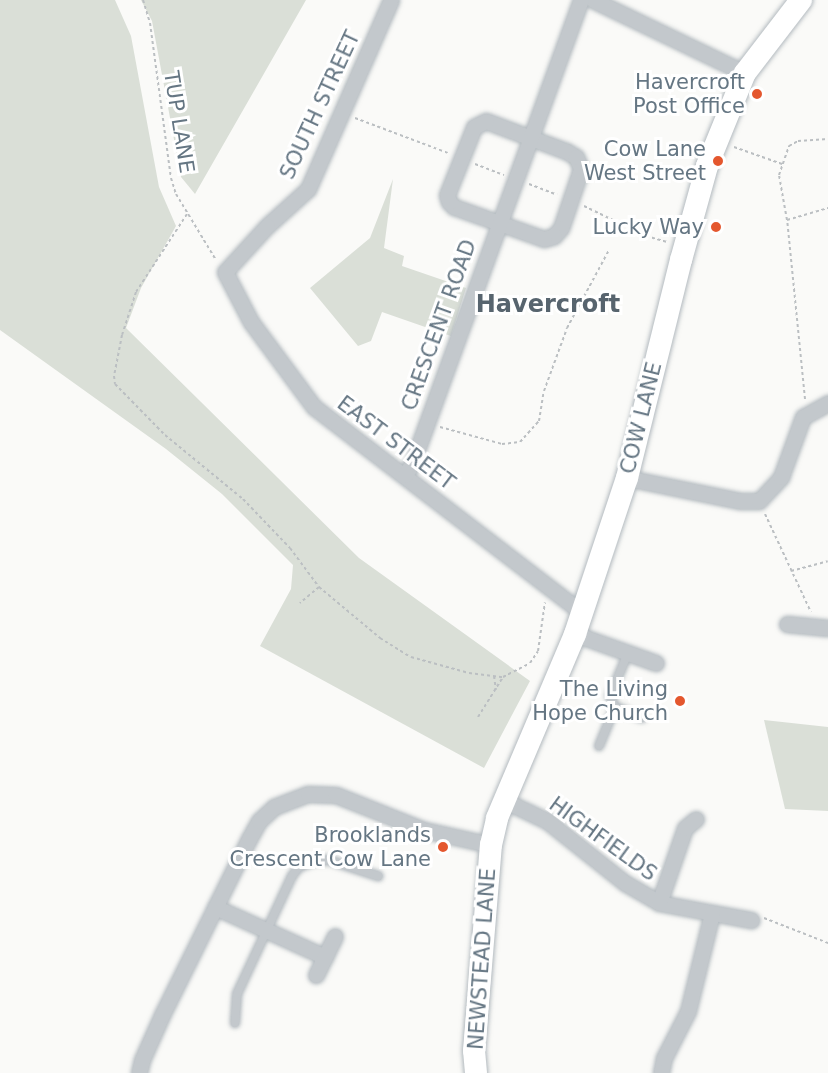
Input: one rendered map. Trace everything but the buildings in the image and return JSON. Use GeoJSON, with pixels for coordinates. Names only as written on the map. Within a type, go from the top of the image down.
{"type":"FeatureCollection","features":[{"type":"Feature","properties":{"kind":"main road","name":"COW LANE"},"geometry":{"type":"LineString","coordinates":[[491,845],[503,800],[574,634],[627,478],[681,260],[707,166],[745,73],[801,0]]}},
{"type":"Feature","properties":{"kind":"main road","name":"NEWSTEAD LANE"},"geometry":{"type":"LineString","coordinates":[[476,1073],[474,1051],[491,845]]}},
{"type":"Feature","properties":{"kind":"street","name":"SOUTH STREET"},"geometry":{"type":"LineString","coordinates":[[225,272],[267,226],[308,189],[391,0]]}},
{"type":"Feature","properties":{"kind":"street","name":"CRESCENT ROAD"},"geometry":{"type":"LineString","coordinates":[[405,475],[412,464],[580,0]]}},
{"type":"Feature","properties":{"kind":"street"},"geometry":{"type":"LineString","coordinates":[[593,0],[745,73]]}},
{"type":"Feature","properties":{"kind":"street","name":"CRESCENT ROAD"},"geometry":{"type":"LineString","coordinates":[[486,121],[530,138],[566,151],[576,158],[581,169],[561,228],[554,236],[544,239],[454,207],[447,195],[474,127],[486,121]]}},
{"type":"Feature","properties":{"kind":"street","name":"EAST STREET"},"geometry":{"type":"LineString","coordinates":[[225,272],[252,322],[314,407],[581,612]]}},
{"type":"Feature","properties":{"kind":"street"},"geometry":{"type":"LineString","coordinates":[[627,478],[740,501],[759,501],[781,477],[803,417],[828,404]]}},
{"type":"Feature","properties":{"kind":"street"},"geometry":{"type":"LineString","coordinates":[[784,624],[823,628]]}},
{"type":"Feature","properties":{"kind":"street"},"geometry":{"type":"LineString","coordinates":[[574,634],[656,663]]}},
{"type":"Feature","properties":{"kind":"street"},"geometry":{"type":"LineString","coordinates":[[140,1073],[142,1059],[215,907],[260,821],[274,807],[308,794],[336,795],[424,830],[491,845]]}},
{"type":"Feature","properties":{"kind":"street","name":"HIGHFIELDS"},"geometry":{"type":"LineString","coordinates":[[503,800],[547,821],[625,883],[658,903],[751,920]]}},
{"type":"Feature","properties":{"kind":"street"},"geometry":{"type":"LineString","coordinates":[[658,903],[685,828],[696,819]]}},
{"type":"Feature","properties":{"kind":"street"},"geometry":{"type":"LineString","coordinates":[[215,907],[325,957]]}},
{"type":"Feature","properties":{"kind":"street"},"geometry":{"type":"LineString","coordinates":[[662,1073],[664,1058],[688,1011],[711,914]]}},
{"type":"Feature","properties":{"kind":"street"},"geometry":{"type":"LineString","coordinates":[[316,975],[335,936]]}},
{"type":"Feature","properties":{"kind":"lane"},"geometry":{"type":"LineString","coordinates":[[628,653],[610,696],[615,707],[642,718]]}},
{"type":"Feature","properties":{"kind":"lane"},"geometry":{"type":"LineString","coordinates":[[599,746],[615,707]]}},
{"type":"Feature","properties":{"kind":"lane"},"geometry":{"type":"LineString","coordinates":[[235,1023],[237,994],[299,867],[314,861],[329,861],[378,876]]}},
{"type":"Feature","properties":{"kind":"path","name":"TUP LANE"},"geometry":{"type":"LineString","coordinates":[[142,0],[150,23],[171,178],[187,214],[225,272]]}},
{"type":"Feature","properties":{"kind":"path"},"geometry":{"type":"LineString","coordinates":[[807,414],[787,220],[779,175],[789,146],[793,142],[828,139]]}},
{"type":"Feature","properties":{"kind":"path"},"geometry":{"type":"LineString","coordinates":[[717,140],[782,164]]}},
{"type":"Feature","properties":{"kind":"path"},"geometry":{"type":"LineString","coordinates":[[787,220],[828,208]]}},
{"type":"Feature","properties":{"kind":"path"},"geometry":{"type":"LineString","coordinates":[[187,214],[136,292],[122,335],[114,376],[115,384],[165,435],[243,499],[290,548],[319,587],[380,638],[411,657],[470,674],[503,677],[530,663],[538,651],[546,599]]}},
{"type":"Feature","properties":{"kind":"path"},"geometry":{"type":"LineString","coordinates":[[426,423],[502,444],[520,442],[539,421],[544,391],[567,328],[609,250]]}},
{"type":"Feature","properties":{"kind":"path"},"geometry":{"type":"LineString","coordinates":[[759,501],[791,571],[823,628]]}},
{"type":"Feature","properties":{"kind":"path"},"geometry":{"type":"LineString","coordinates":[[791,571],[828,561]]}},
{"type":"Feature","properties":{"kind":"path"},"geometry":{"type":"LineString","coordinates":[[300,603],[319,587]]}},
{"type":"Feature","properties":{"kind":"path"},"geometry":{"type":"LineString","coordinates":[[494,676],[496,690]]}},
{"type":"Feature","properties":{"kind":"path"},"geometry":{"type":"LineString","coordinates":[[478,717],[503,677]]}},
{"type":"Feature","properties":{"kind":"path"},"geometry":{"type":"LineString","coordinates":[[751,920],[757,915],[828,943]]}},
{"type":"Feature","properties":{"kind":"shaded area"},"geometry":{"type":"Polygon","coordinates":[[[0,0],[115,0],[131,36],[159,187],[176,226],[141,288],[126,328],[359,558],[530,681],[484,768],[260,646],[291,589],[293,565],[222,494],[166,449],[0,330],[0,0]]]}},
{"type":"Feature","properties":{"kind":"shaded area"},"geometry":{"type":"Polygon","coordinates":[[[141,0],[306,0],[195,194],[181,177],[152,21],[141,0]]]}},
{"type":"Feature","properties":{"kind":"shaded area"},"geometry":{"type":"Polygon","coordinates":[[[393,179],[384,248],[404,256],[402,266],[466,288],[451,336],[382,312],[371,341],[358,346],[310,288],[370,238],[393,179]]]}},
{"type":"Feature","properties":{"kind":"shaded area"},"geometry":{"type":"Polygon","coordinates":[[[764,720],[828,727],[828,811],[785,809],[764,720]]]}},
{"type":"Feature","properties":{"kind":"place","name":"Havercroft Post Office"},"geometry":{"type":"Point","coordinates":[757,94]}},
{"type":"Feature","properties":{"kind":"place","name":"Cow Lane West Street"},"geometry":{"type":"Point","coordinates":[718,161]}},
{"type":"Feature","properties":{"kind":"place","name":"Lucky Way"},"geometry":{"type":"Point","coordinates":[716,227]}},
{"type":"Feature","properties":{"kind":"place","name":"The Living Hope Church"},"geometry":{"type":"Point","coordinates":[680,701]}},
{"type":"Feature","properties":{"kind":"place","name":"Brooklands Crescent Cow Lane"},"geometry":{"type":"Point","coordinates":[443,847]}},
{"type":"Feature","properties":{"kind":"district","name":"Havercroft"},"geometry":{"type":"Point","coordinates":[548,305]}}]}
